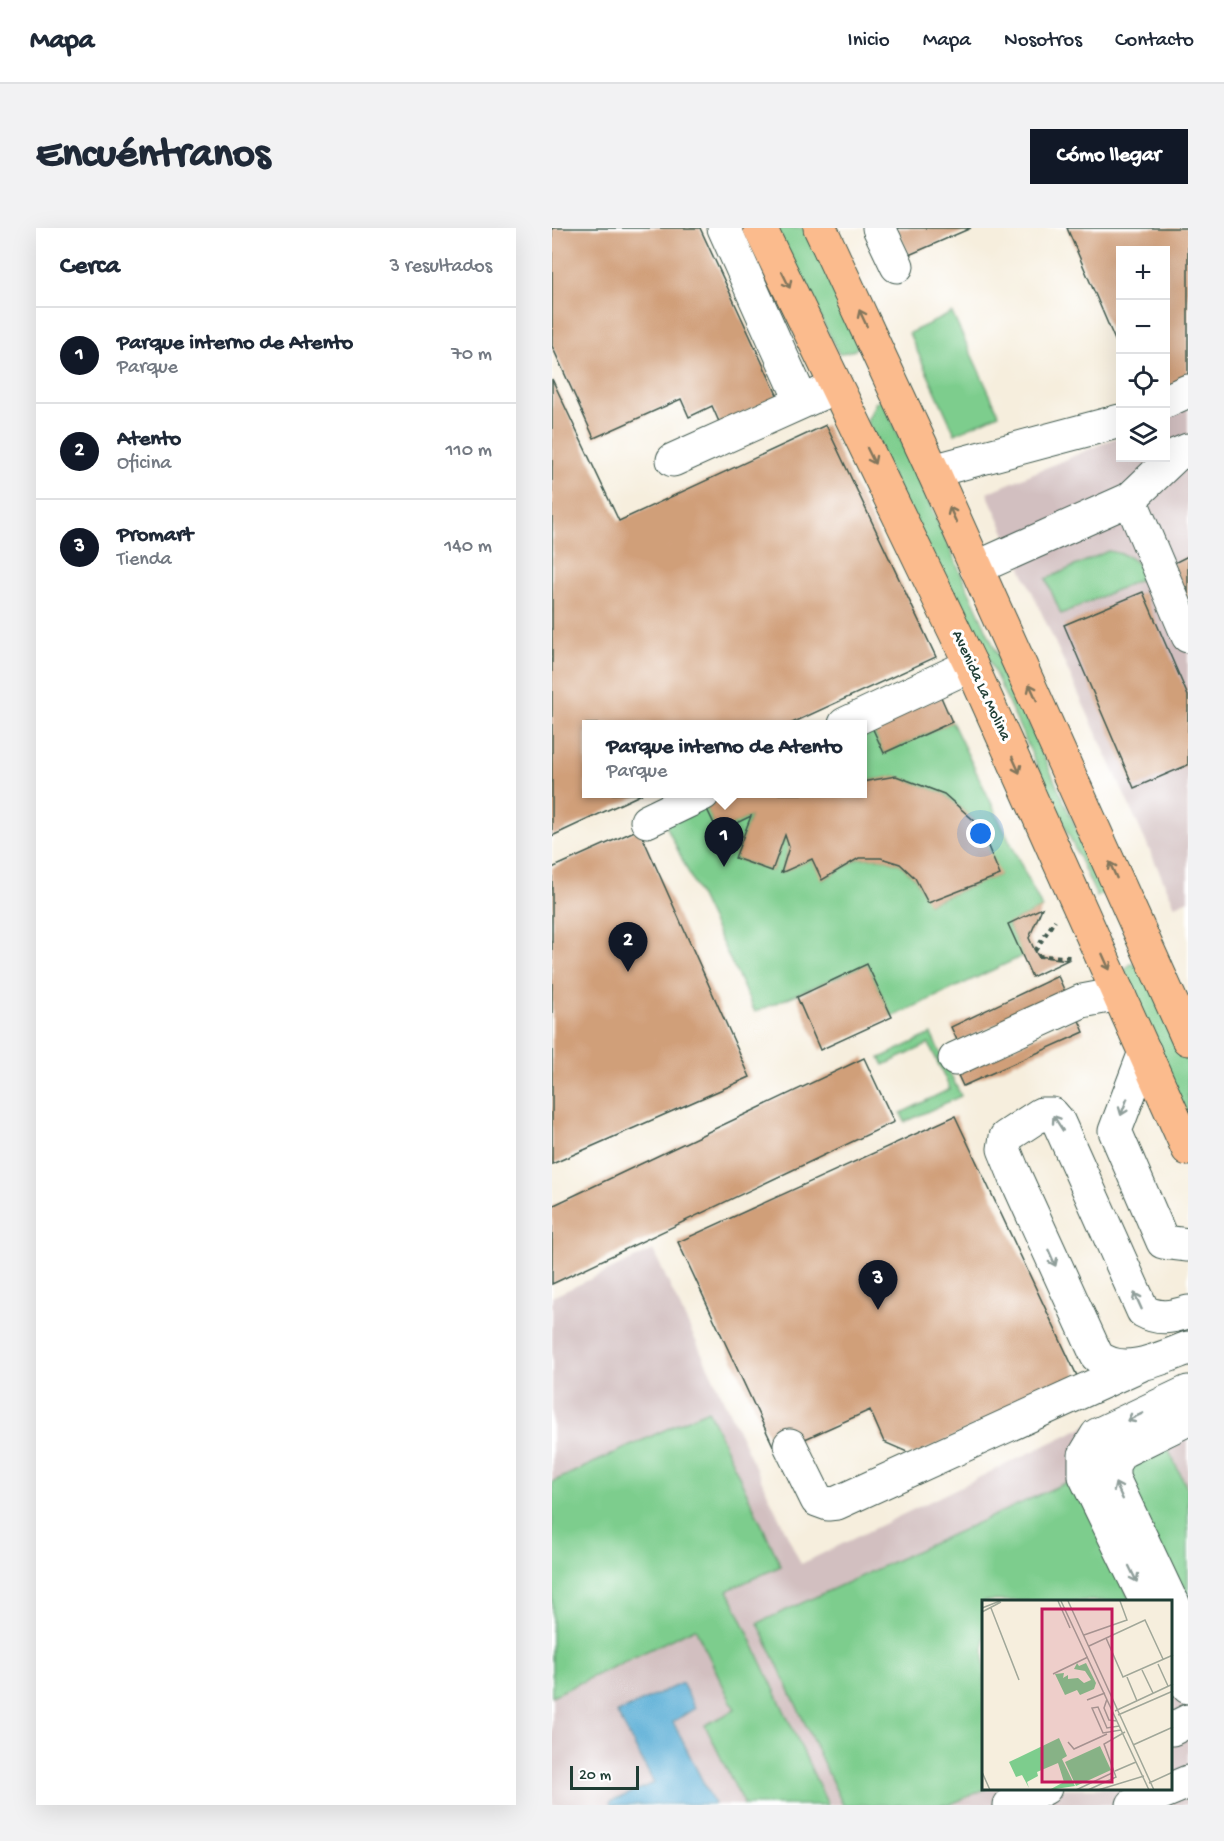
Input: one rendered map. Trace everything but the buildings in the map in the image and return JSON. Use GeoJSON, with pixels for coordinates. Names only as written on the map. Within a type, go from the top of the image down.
{"type":"FeatureCollection","features":[{"type":"Feature","properties":{"kind":"main road","name":"Avenida La Molina"},"geometry":{"type":"LineString","coordinates":[[760,228],[971,665],[1188,1149]]}},
{"type":"Feature","properties":{"kind":"main road"},"geometry":{"type":"LineString","coordinates":[[820,228],[933,471],[1188,1039]]}},
{"type":"Feature","properties":{"kind":"main road"},"geometry":{"type":"LineString","coordinates":[[835,380],[879,353]]}},
{"type":"Feature","properties":{"kind":"main road"},"geometry":{"type":"LineString","coordinates":[[1092,931],[1132,913]]}},
{"type":"Feature","properties":{"kind":"street"},"geometry":{"type":"LineString","coordinates":[[724,228],[802,402]]}},
{"type":"Feature","properties":{"kind":"street"},"geometry":{"type":"LineString","coordinates":[[879,228],[897,266]]}},
{"type":"Feature","properties":{"kind":"street"},"geometry":{"type":"LineString","coordinates":[[673,460],[802,402],[835,380]]}},
{"type":"Feature","properties":{"kind":"street"},"geometry":{"type":"LineString","coordinates":[[1170,399],[1188,391]]}},
{"type":"Feature","properties":{"kind":"street"},"geometry":{"type":"LineString","coordinates":[[933,471],[1116,422]]}},
{"type":"Feature","properties":{"kind":"street"},"geometry":{"type":"LineString","coordinates":[[976,568],[1130,499],[1176,455],[1188,450]]}},
{"type":"Feature","properties":{"kind":"street"},"geometry":{"type":"LineString","coordinates":[[1130,499],[1188,636]]}},
{"type":"Feature","properties":{"kind":"street"},"geometry":{"type":"LineString","coordinates":[[853,720],[971,665]]}},
{"type":"Feature","properties":{"kind":"street"},"geometry":{"type":"LineString","coordinates":[[647,821],[695,798]]}},
{"type":"Feature","properties":{"kind":"street"},"geometry":{"type":"LineString","coordinates":[[955,1059],[1082,1001],[1119,994]]}},
{"type":"Feature","properties":{"kind":"street"},"geometry":{"type":"LineString","coordinates":[[1145,1052],[1115,1131],[1163,1242],[1188,1245]]}},
{"type":"Feature","properties":{"kind":"street"},"geometry":{"type":"LineString","coordinates":[[1140,1365],[1117,1365],[1097,1356],[1015,1176],[1004,1149],[1006,1137],[1041,1114],[1052,1114],[1058,1121],[1143,1311],[1154,1317],[1168,1318],[1188,1312]]}},
{"type":"Feature","properties":{"kind":"street"},"geometry":{"type":"LineString","coordinates":[[790,1445],[817,1500],[828,1504],[837,1503],[1140,1365],[1188,1348]]}},
{"type":"Feature","properties":{"kind":"street"},"geometry":{"type":"LineString","coordinates":[[1146,1600],[1085,1476],[1085,1455],[1097,1435],[1188,1392]]}},
{"type":"Feature","properties":{"kind":"street"},"geometry":{"type":"LineString","coordinates":[[1171,1600],[1113,1478],[1113,1465],[1121,1452],[1188,1419]]}},
{"type":"Feature","properties":{"kind":"street"},"geometry":{"type":"LineString","coordinates":[[1173,1605],[1188,1636]]}},
{"type":"Feature","properties":{"kind":"street"},"geometry":{"type":"LineString","coordinates":[[1173,1655],[1188,1687]]}},
{"type":"Feature","properties":{"kind":"street"},"geometry":{"type":"LineString","coordinates":[[1173,1728],[1188,1721]]}},
{"type":"Feature","properties":{"kind":"street"},"geometry":{"type":"LineString","coordinates":[[1173,1788],[1188,1782]]}},
{"type":"Feature","properties":{"kind":"street"},"geometry":{"type":"LineString","coordinates":[[1133,1805],[1169,1790]]}},
{"type":"Feature","properties":{"kind":"shaded area"},"geometry":{"type":"Polygon","coordinates":[[[1188,407],[1188,900],[1175,906],[987,493],[1116,438],[1116,462],[1170,462],[1170,415],[1188,407]]]}},
{"type":"Feature","properties":{"kind":"shaded area"},"geometry":{"type":"Polygon","coordinates":[[[653,1250],[801,1564],[1188,1376],[1188,1805],[552,1805],[552,1297],[653,1250]]]}},
{"type":"Feature","properties":{"kind":"green space"},"geometry":{"type":"Polygon","coordinates":[[[774,228],[808,228],[859,344],[855,350],[839,354],[774,228]]]}},
{"type":"Feature","properties":{"kind":"green space"},"geometry":{"type":"Polygon","coordinates":[[[952,313],[999,414],[955,434],[909,333],[952,313]]]}},
{"type":"Feature","properties":{"kind":"green space"},"geometry":{"type":"Polygon","coordinates":[[[882,399],[1105,892],[1097,897],[983,647],[945,595],[867,421],[876,402],[882,399]]]}},
{"type":"Feature","properties":{"kind":"green space"},"geometry":{"type":"Polygon","coordinates":[[[1108,551],[1131,558],[1146,577],[1061,614],[1046,579],[1108,551]]]}},
{"type":"Feature","properties":{"kind":"green space"},"geometry":{"type":"Polygon","coordinates":[[[952,722],[1042,908],[1008,924],[1023,956],[892,1017],[867,964],[755,1012],[665,823],[704,803],[718,832],[751,816],[735,858],[772,871],[785,835],[789,847],[781,873],[812,859],[823,880],[859,858],[881,858],[900,864],[915,878],[929,903],[999,875],[979,825],[944,794],[896,776],[867,781],[867,724],[870,723],[884,753],[952,722]]]}},
{"type":"Feature","properties":{"kind":"green space"},"geometry":{"type":"Polygon","coordinates":[[[1131,964],[1145,966],[1188,1063],[1188,1122],[1123,977],[1126,968],[1131,964]]]}},
{"type":"Feature","properties":{"kind":"green space"},"geometry":{"type":"Polygon","coordinates":[[[931,1034],[961,1096],[905,1122],[901,1113],[950,1089],[929,1044],[884,1065],[880,1058],[931,1034]]]}},
{"type":"Feature","properties":{"kind":"green space"},"geometry":{"type":"Polygon","coordinates":[[[708,1410],[781,1566],[728,1590],[828,1805],[744,1805],[705,1725],[735,1710],[695,1628],[552,1696],[552,1482],[708,1410]]]}},
{"type":"Feature","properties":{"kind":"green space"},"geometry":{"type":"Polygon","coordinates":[[[1162,1437],[1188,1490],[1188,1641],[1121,1457],[1162,1437]]]}},
{"type":"Feature","properties":{"kind":"green space"},"geometry":{"type":"Polygon","coordinates":[[[1074,1479],[1131,1600],[982,1600],[983,1790],[949,1805],[843,1805],[758,1623],[1074,1479]]]}},
{"type":"Feature","properties":{"kind":"water"},"geometry":{"type":"Polygon","coordinates":[[[682,1683],[695,1708],[673,1722],[714,1804],[611,1805],[610,1802],[654,1783],[617,1713],[682,1683]]]}},
{"type":"Feature","properties":{"kind":"place","name":"Parque interno de Atento"},"geometry":{"type":"Point","coordinates":[724,867]}},
{"type":"Feature","properties":{"kind":"place","name":"Atento"},"geometry":{"type":"Point","coordinates":[628,972]}},
{"type":"Feature","properties":{"kind":"place","name":"Promart"},"geometry":{"type":"Point","coordinates":[878,1310]}}]}
